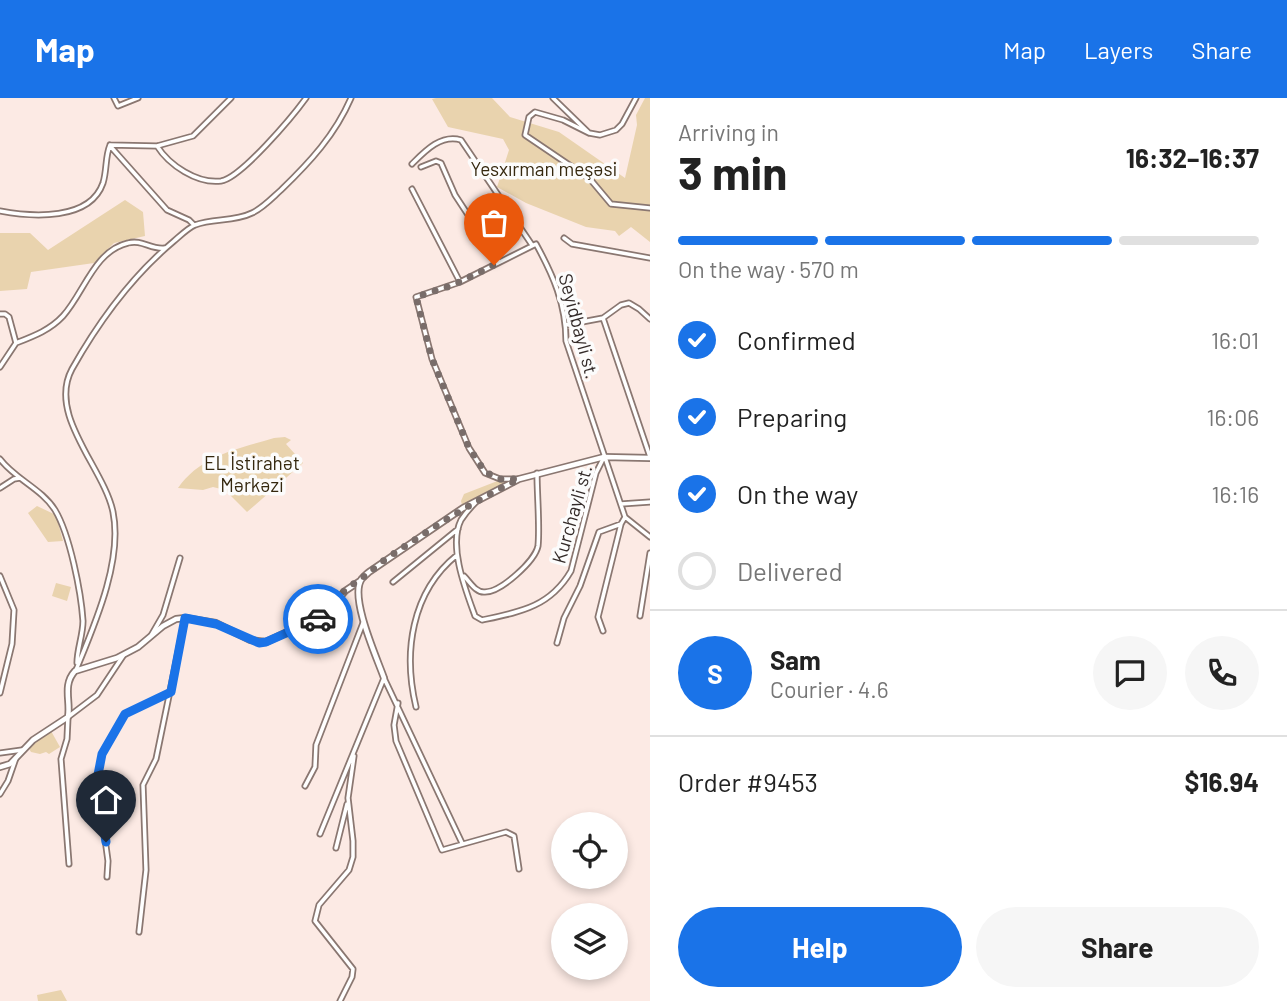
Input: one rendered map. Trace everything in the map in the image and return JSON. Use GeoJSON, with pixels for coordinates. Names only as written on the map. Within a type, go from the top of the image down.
{"type":"FeatureCollection","features":[{"type":"Feature","properties":{"kind":"street"},"geometry":{"type":"LineString","coordinates":[[114,98],[118,106],[138,98]]}},
{"type":"Feature","properties":{"kind":"street"},"geometry":{"type":"LineString","coordinates":[[110,145],[157,146],[179,141],[192,135],[231,98]]}},
{"type":"Feature","properties":{"kind":"street"},"geometry":{"type":"LineString","coordinates":[[157,146],[163,155],[188,174],[222,181],[240,170],[282,129],[306,98]]}},
{"type":"Feature","properties":{"kind":"street"},"geometry":{"type":"LineString","coordinates":[[69,864],[61,760],[67,739],[68,687],[104,598],[114,528],[113,512],[99,475],[73,427],[67,409],[69,377],[105,316],[136,278],[166,248],[194,225],[241,217],[260,208],[326,143],[351,98]]}},
{"type":"Feature","properties":{"kind":"street"},"geometry":{"type":"LineString","coordinates":[[554,98],[589,133]]}},
{"type":"Feature","properties":{"kind":"street"},"geometry":{"type":"LineString","coordinates":[[636,98],[616,130],[600,135],[589,133],[563,120],[535,112],[530,117],[525,135],[590,179],[611,204],[650,208]]}},
{"type":"Feature","properties":{"kind":"street","name":"Seyidbayli st."},"geometry":{"type":"LineString","coordinates":[[412,164],[442,140],[461,139],[532,245],[536,244],[555,280],[566,325],[566,341],[625,517]]}},
{"type":"Feature","properties":{"kind":"street"},"geometry":{"type":"LineString","coordinates":[[110,145],[167,210],[194,225]]}},
{"type":"Feature","properties":{"kind":"street"},"geometry":{"type":"LineString","coordinates":[[0,211],[41,214],[81,207],[98,193],[110,145]]}},
{"type":"Feature","properties":{"kind":"street"},"geometry":{"type":"LineString","coordinates":[[421,167],[436,161],[441,163],[455,195],[499,262]]}},
{"type":"Feature","properties":{"kind":"street"},"geometry":{"type":"LineString","coordinates":[[412,189],[460,282]]}},
{"type":"Feature","properties":{"kind":"street"},"geometry":{"type":"LineString","coordinates":[[564,238],[572,244],[650,258]]}},
{"type":"Feature","properties":{"kind":"street"},"geometry":{"type":"LineString","coordinates":[[0,367],[16,343],[49,330],[65,314],[100,261],[117,246],[139,241],[154,248],[166,248]]}},
{"type":"Feature","properties":{"kind":"street"},"geometry":{"type":"LineString","coordinates":[[519,479],[500,479],[485,472],[469,448],[432,359],[416,297],[460,282],[532,245]]}},
{"type":"Feature","properties":{"kind":"street"},"geometry":{"type":"LineString","coordinates":[[566,325],[603,318],[621,305],[629,303],[650,319]]}},
{"type":"Feature","properties":{"kind":"street"},"geometry":{"type":"LineString","coordinates":[[3,314],[11,322],[16,343]]}},
{"type":"Feature","properties":{"kind":"street"},"geometry":{"type":"LineString","coordinates":[[76,668],[138,647],[176,619],[185,618],[216,624],[259,643],[266,642],[317,619],[351,585],[479,498],[519,479],[604,457],[650,458],[603,318]]}},
{"type":"Feature","properties":{"kind":"street","name":"Kurchayli st."},"geometry":{"type":"LineString","coordinates":[[458,529],[457,555],[475,616],[482,620],[540,605],[571,571],[593,485],[604,457]]}},
{"type":"Feature","properties":{"kind":"street"},"geometry":{"type":"LineString","coordinates":[[0,459],[9,471],[47,500],[61,523],[76,573],[83,623],[76,668]]}},
{"type":"Feature","properties":{"kind":"street"},"geometry":{"type":"LineString","coordinates":[[462,575],[479,591],[488,592],[513,578],[532,559],[538,548],[537,474]]}},
{"type":"Feature","properties":{"kind":"street"},"geometry":{"type":"LineString","coordinates":[[0,488],[20,478]]}},
{"type":"Feature","properties":{"kind":"street"},"geometry":{"type":"LineString","coordinates":[[393,582],[458,529],[461,520],[479,498]]}},
{"type":"Feature","properties":{"kind":"street"},"geometry":{"type":"LineString","coordinates":[[620,504],[650,502]]}},
{"type":"Feature","properties":{"kind":"street"},"geometry":{"type":"LineString","coordinates":[[603,631],[598,617],[625,517],[650,537]]}},
{"type":"Feature","properties":{"kind":"street"},"geometry":{"type":"LineString","coordinates":[[557,643],[564,618],[580,586],[599,532],[621,524]]}},
{"type":"Feature","properties":{"kind":"street"},"geometry":{"type":"LineString","coordinates":[[640,616],[650,554]]}},
{"type":"Feature","properties":{"kind":"street"},"geometry":{"type":"LineString","coordinates":[[416,708],[410,655],[412,628],[428,589],[441,570],[457,555]]}},
{"type":"Feature","properties":{"kind":"street"},"geometry":{"type":"LineString","coordinates":[[150,636],[163,615],[180,558]]}},
{"type":"Feature","properties":{"kind":"street"},"geometry":{"type":"LineString","coordinates":[[0,576],[14,610],[12,644],[0,692]]}},
{"type":"Feature","properties":{"kind":"street"},"geometry":{"type":"LineString","coordinates":[[360,581],[358,594],[364,621],[384,678],[462,843]]}},
{"type":"Feature","properties":{"kind":"street"},"geometry":{"type":"LineString","coordinates":[[139,932],[146,870],[143,785],[156,760],[185,618]]}},
{"type":"Feature","properties":{"kind":"street"},"geometry":{"type":"LineString","coordinates":[[305,786],[315,767],[316,745],[364,621]]}},
{"type":"Feature","properties":{"kind":"street"},"geometry":{"type":"LineString","coordinates":[[0,767],[10,764],[22,750],[97,695],[125,653]]}},
{"type":"Feature","properties":{"kind":"street"},"geometry":{"type":"LineString","coordinates":[[320,834],[384,678]]}},
{"type":"Feature","properties":{"kind":"street"},"geometry":{"type":"LineString","coordinates":[[107,877],[108,861],[97,780],[102,754],[125,714],[171,692]]}},
{"type":"Feature","properties":{"kind":"street"},"geometry":{"type":"LineString","coordinates":[[398,703],[394,725],[396,741],[442,850],[506,832],[511,833],[514,836],[519,869]]}},
{"type":"Feature","properties":{"kind":"street"},"geometry":{"type":"LineString","coordinates":[[0,752],[22,750]]}},
{"type":"Feature","properties":{"kind":"street"},"geometry":{"type":"LineString","coordinates":[[336,848],[348,798],[354,756]]}},
{"type":"Feature","properties":{"kind":"street"},"geometry":{"type":"LineString","coordinates":[[0,794],[16,758]]}},
{"type":"Feature","properties":{"kind":"street"},"geometry":{"type":"LineString","coordinates":[[340,1001],[353,969],[315,921],[320,905],[349,870],[353,857],[348,798]]}},
{"type":"Feature","properties":{"kind":"green space","name":"Yesxırman meşəsi"},"geometry":{"type":"Polygon","coordinates":[[[492,98],[510,117],[559,132],[625,178],[637,125],[636,115],[645,98],[650,98],[650,242],[631,227],[619,236],[615,231],[586,227],[526,203],[497,187],[509,150],[503,139],[448,127],[432,99],[492,98]]]}},
{"type":"Feature","properties":{"kind":"green space"},"geometry":{"type":"Polygon","coordinates":[[[125,200],[143,212],[145,236],[114,243],[94,263],[31,272],[27,289],[0,291],[0,233],[30,233],[48,250],[125,200]]]}},
{"type":"Feature","properties":{"kind":"green space","name":"EL İstirahət Mərkəzi"},"geometry":{"type":"Polygon","coordinates":[[[285,437],[291,440],[286,444],[303,463],[247,512],[225,490],[213,487],[203,490],[178,488],[198,468],[221,455],[285,437]]]}},
{"type":"Feature","properties":{"kind":"green space"},"geometry":{"type":"Polygon","coordinates":[[[500,480],[511,481],[462,505],[464,494],[500,480]]]}},
{"type":"Feature","properties":{"kind":"green space"},"geometry":{"type":"Polygon","coordinates":[[[37,506],[56,515],[63,541],[48,542],[28,513],[37,506]]]}},
{"type":"Feature","properties":{"kind":"green space"},"geometry":{"type":"Polygon","coordinates":[[[56,583],[71,587],[67,601],[52,596],[56,583]]]}},
{"type":"Feature","properties":{"kind":"green space"},"geometry":{"type":"Polygon","coordinates":[[[51,731],[60,747],[49,754],[31,752],[28,747],[51,731]]]}},
{"type":"Feature","properties":{"kind":"green space"},"geometry":{"type":"Polygon","coordinates":[[[61,990],[67,1001],[38,1001],[37,995],[61,990]]]}},
{"type":"Feature","properties":{"kind":"way so far"},"geometry":{"type":"LineString","coordinates":[[318,619],[333,608],[351,585],[360,581],[386,559],[479,498],[519,479],[500,479],[485,472],[469,448],[432,359],[416,297],[453,285],[494,265]]}},
{"type":"Feature","properties":{"kind":"route"},"geometry":{"type":"LineString","coordinates":[[106,842],[97,780],[102,754],[125,714],[153,698],[171,692],[185,618],[216,624],[259,643],[318,619]]}}]}
